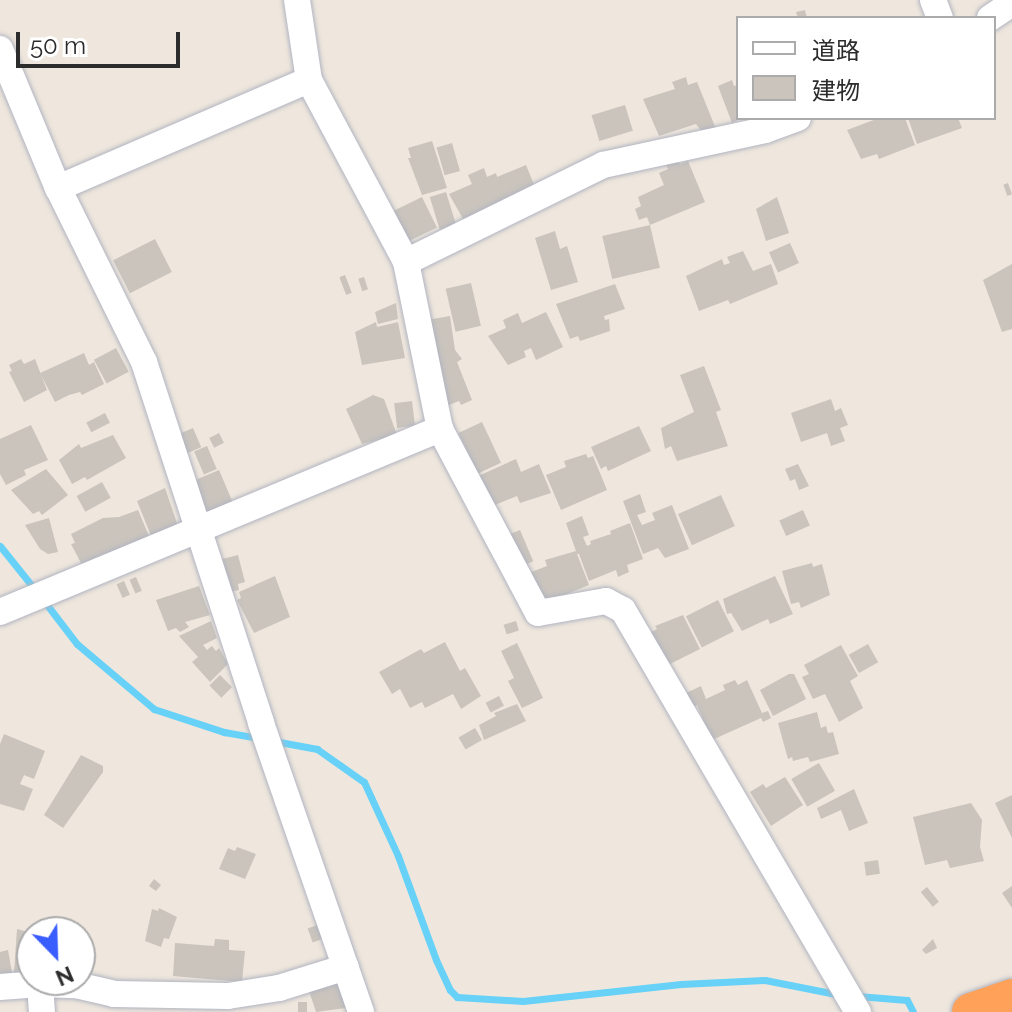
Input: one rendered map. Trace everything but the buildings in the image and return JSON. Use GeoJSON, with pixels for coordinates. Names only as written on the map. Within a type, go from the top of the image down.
{"type":"FeatureCollection","features":[{"type":"Feature","properties":{"kind":"highway"},"geometry":{"type":"LineString","coordinates":[[972,1012],[1012,998]]}},
{"type":"Feature","properties":{"kind":"street"},"geometry":{"type":"LineString","coordinates":[[297,0],[309,80],[406,262],[440,429],[538,613],[606,601],[623,610],[858,1012]]}},
{"type":"Feature","properties":{"kind":"street"},"geometry":{"type":"LineString","coordinates":[[993,16],[1012,3]]}},
{"type":"Feature","properties":{"kind":"street"},"geometry":{"type":"LineString","coordinates":[[0,49],[58,188],[144,362],[261,723],[361,1012]]}},
{"type":"Feature","properties":{"kind":"street"},"geometry":{"type":"LineString","coordinates":[[58,188],[309,80]]}},
{"type":"Feature","properties":{"kind":"street"},"geometry":{"type":"LineString","coordinates":[[406,262],[603,165],[765,130],[792,120]]}},
{"type":"Feature","properties":{"kind":"street"},"geometry":{"type":"LineString","coordinates":[[0,612],[200,532],[440,429]]}},
{"type":"Feature","properties":{"kind":"street"},"geometry":{"type":"LineString","coordinates":[[96,990],[114,994],[228,996],[279,988],[346,967]]}},
{"type":"Feature","properties":{"kind":"waterway"},"geometry":{"type":"LineString","coordinates":[[0,546],[36,591]]}},
{"type":"Feature","properties":{"kind":"waterway"},"geometry":{"type":"LineString","coordinates":[[44,601],[77,644],[154,709],[224,732],[262,739]]}},
{"type":"Feature","properties":{"kind":"waterway"},"geometry":{"type":"LineString","coordinates":[[274,741],[317,749],[364,782],[398,856],[436,960],[450,990],[457,997],[523,1001],[681,984],[765,980],[841,995]]}},
{"type":"Feature","properties":{"kind":"waterway"},"geometry":{"type":"LineString","coordinates":[[858,996],[907,1000],[913,1012]]}}]}
